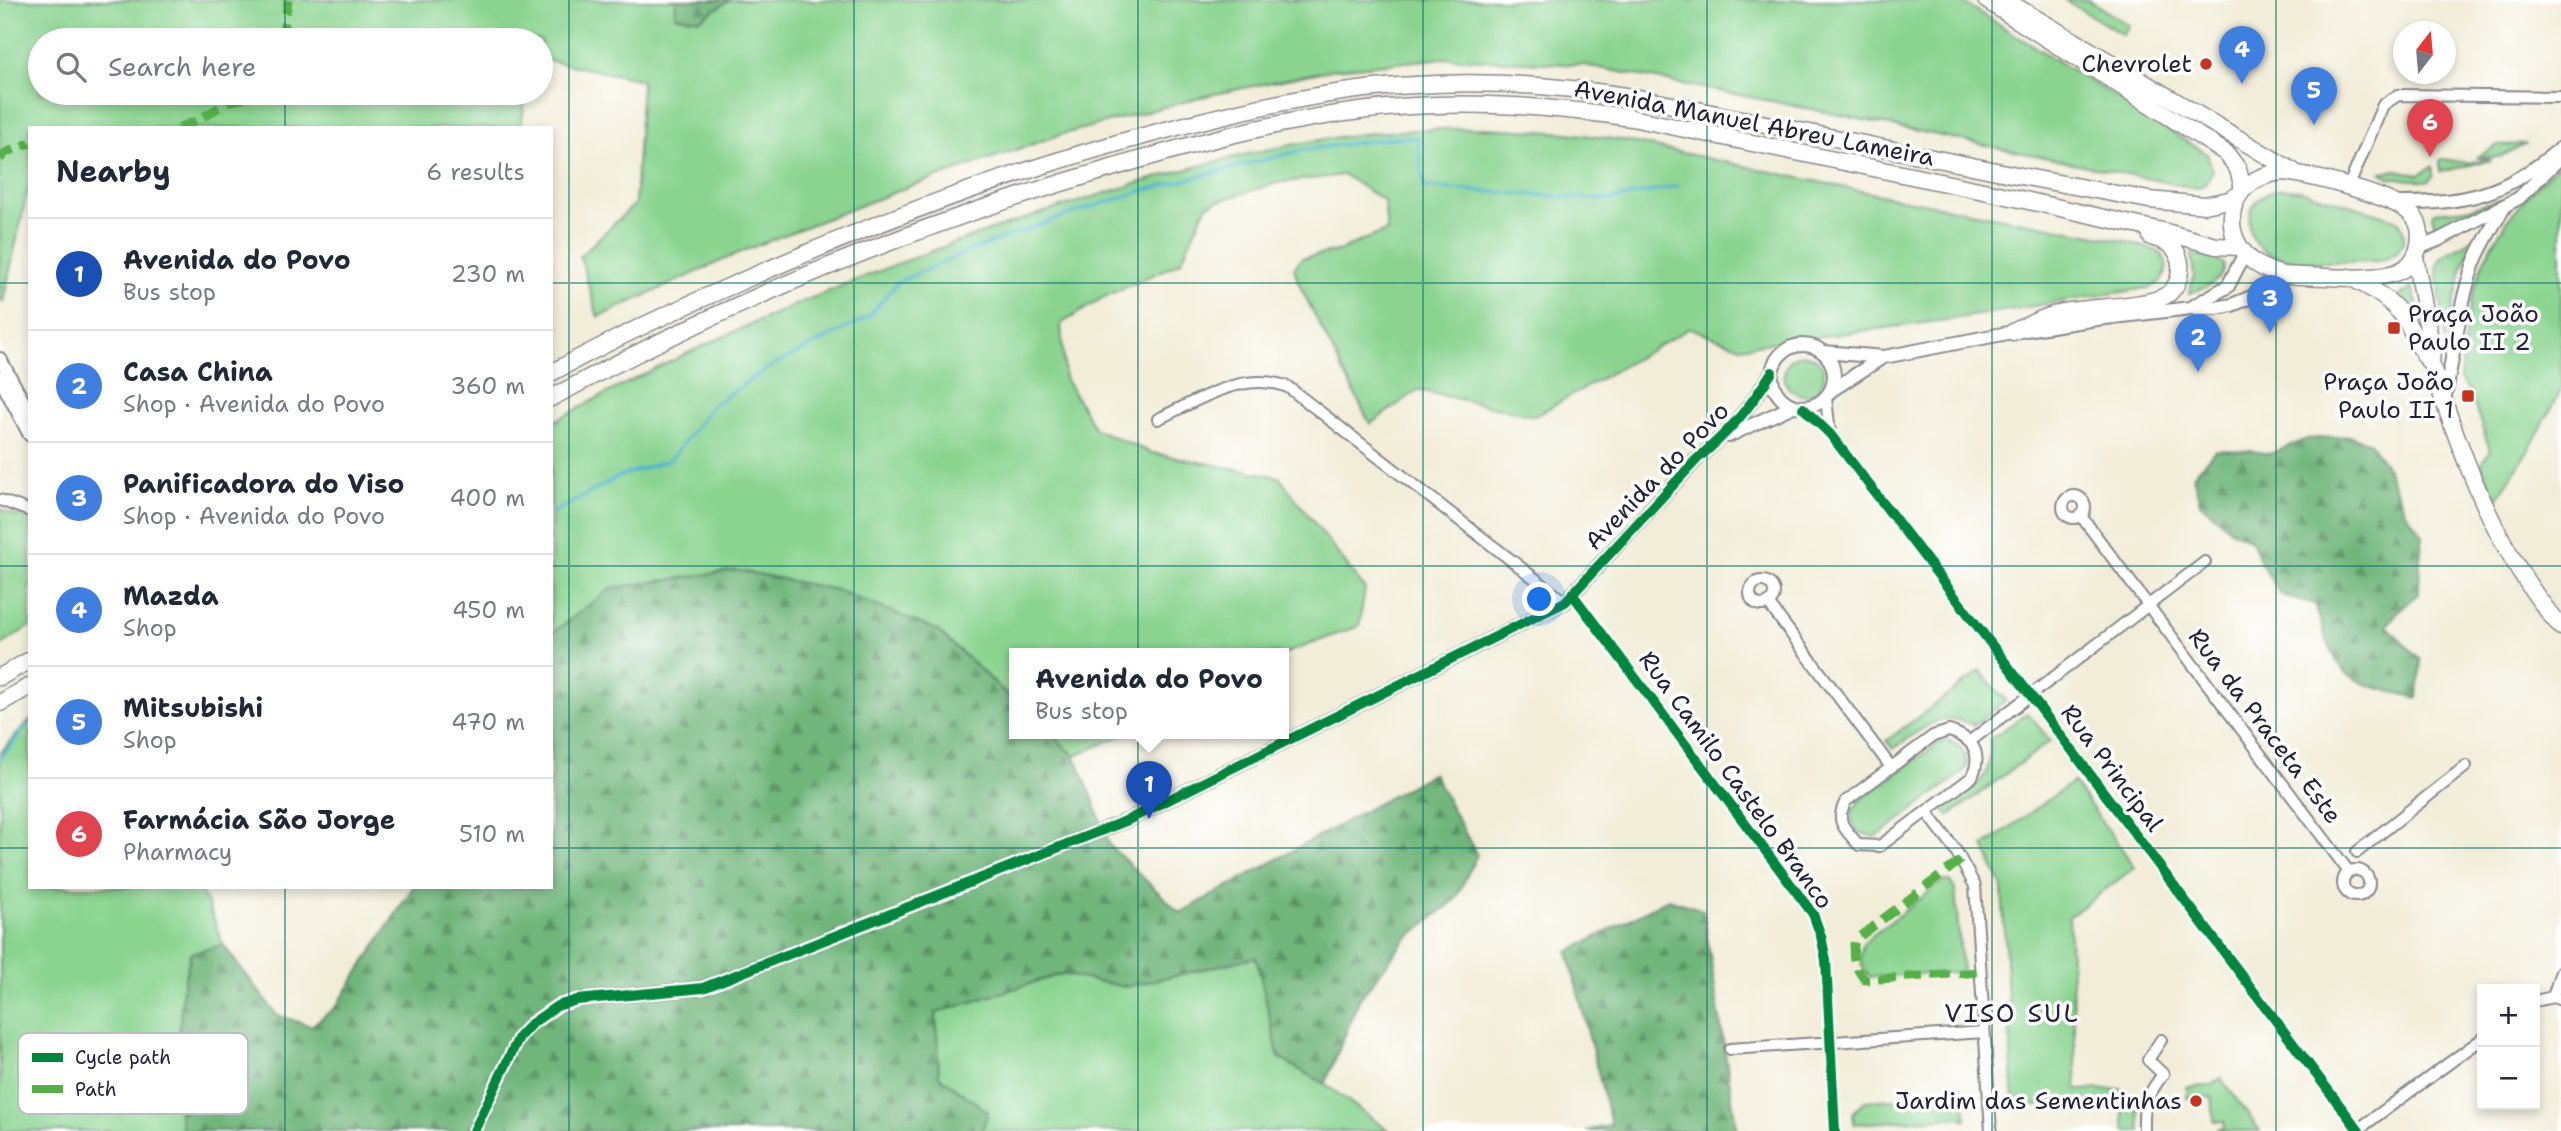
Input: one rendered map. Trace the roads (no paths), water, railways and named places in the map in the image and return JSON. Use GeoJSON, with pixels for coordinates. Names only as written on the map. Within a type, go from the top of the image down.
{"type":"FeatureCollection","features":[{"type":"Feature","properties":{"kind":"main road"},"geometry":{"type":"LineString","coordinates":[[1986,0],[2225,153],[2238,169],[2242,191],[2232,220],[2242,251],[2263,268],[2283,275],[2393,274],[2405,268],[2416,252]]}},
{"type":"Feature","properties":{"kind":"main road"},"geometry":{"type":"LineString","coordinates":[[2005,0],[2298,173],[2394,203],[2410,212],[2420,233],[2416,252],[2432,350],[2431,364]]}},
{"type":"Feature","properties":{"kind":"main road","name":"Avenida Manuel Abreu Lameira"},"geometry":{"type":"LineString","coordinates":[[553,372],[720,290],[853,233],[961,193],[1068,156],[1197,122],[1314,96],[1363,89],[1461,83],[1578,89],[1638,98],[2149,200],[2206,205],[2229,200],[2269,174],[2298,173]]}},
{"type":"Feature","properties":{"kind":"main road","name":"Avenida Manuel Abreu Lameira"},"geometry":{"type":"LineString","coordinates":[[553,397],[621,360],[727,309],[906,235],[982,207],[1195,143],[1313,117],[1360,110],[1462,104],[1516,105],[1573,109],[1632,118],[2031,202],[2242,251]]}},
{"type":"Feature","properties":{"kind":"main road"},"geometry":{"type":"LineString","coordinates":[[2013,332],[2062,312],[2164,297],[2174,289],[2181,266],[2177,253],[2169,243],[2081,221],[2031,202]]}},
{"type":"Feature","properties":{"kind":"main road"},"geometry":{"type":"LineString","coordinates":[[2346,276],[2368,286],[2396,308],[2406,320],[2431,364],[2475,479],[2514,562],[2526,583],[2561,627]]}},
{"type":"Feature","properties":{"kind":"main road"},"geometry":{"type":"LineString","coordinates":[[0,677],[28,661]]}},
{"type":"Feature","properties":{"kind":"main road"},"geometry":{"type":"LineString","coordinates":[[0,703],[28,687]]}},
{"type":"Feature","properties":{"kind":"street"},"geometry":{"type":"LineString","coordinates":[[2348,188],[2383,106],[2392,97],[2561,97]]}},
{"type":"Feature","properties":{"kind":"street"},"geometry":{"type":"LineString","coordinates":[[2394,203],[2426,203],[2493,192],[2528,174],[2561,148]]}},
{"type":"Feature","properties":{"kind":"street"},"geometry":{"type":"LineString","coordinates":[[2416,252],[2519,198],[2561,157]]}},
{"type":"Feature","properties":{"kind":"street"},"geometry":{"type":"LineString","coordinates":[[2444,402],[2455,333],[2472,272],[2505,206]]}},
{"type":"Feature","properties":{"kind":"street","name":"Avenida do Povo"},"geometry":{"type":"LineString","coordinates":[[2191,307],[2228,286],[2242,251]]}},
{"type":"Feature","properties":{"kind":"street","name":"Avenida do Povo"},"geometry":{"type":"LineString","coordinates":[[1569,599],[1697,459],[1721,439],[1749,408],[1780,355],[1797,345],[1806,345],[1824,352],[1884,357],[2013,332],[2191,307],[2216,308],[2232,305],[2261,293],[2283,275]]}},
{"type":"Feature","properties":{"kind":"street"},"geometry":{"type":"LineString","coordinates":[[1824,352],[1835,374],[1829,394],[1830,434]]}},
{"type":"Feature","properties":{"kind":"street","name":"Avenida do Povo"},"geometry":{"type":"LineString","coordinates":[[1721,439],[1798,407],[1815,405],[1884,357]]}},
{"type":"Feature","properties":{"kind":"street"},"geometry":{"type":"LineString","coordinates":[[0,359],[28,410]]}},
{"type":"Feature","properties":{"kind":"street"},"geometry":{"type":"LineString","coordinates":[[1772,372],[1772,381],[1779,396],[1798,407]]}},
{"type":"Feature","properties":{"kind":"street"},"geometry":{"type":"LineString","coordinates":[[0,378],[28,431]]}},
{"type":"Feature","properties":{"kind":"street","name":"Rua Camilo Castelo Branco"},"geometry":{"type":"LineString","coordinates":[[1158,419],[1237,384],[1258,380],[1288,387],[1569,599],[1814,914],[1826,960],[1835,1131]]}},
{"type":"Feature","properties":{"kind":"street","name":"Rua Principal"},"geometry":{"type":"LineString","coordinates":[[1798,407],[1830,434],[2357,1130]]}},
{"type":"Feature","properties":{"kind":"street"},"geometry":{"type":"LineString","coordinates":[[0,500],[28,509]]}},
{"type":"Feature","properties":{"kind":"street","name":"Rua da Praceta Este"},"geometry":{"type":"LineString","coordinates":[[2081,516],[2349,872]]}},
{"type":"Feature","properties":{"kind":"street"},"geometry":{"type":"LineString","coordinates":[[1969,742],[2205,562]]}},
{"type":"Feature","properties":{"kind":"street"},"geometry":{"type":"LineString","coordinates":[[474,1131],[519,1037],[531,1024],[557,1006],[578,1000],[703,988],[1128,820],[1569,599]]}},
{"type":"Feature","properties":{"kind":"street"},"geometry":{"type":"LineString","coordinates":[[1768,603],[1891,767]]}},
{"type":"Feature","properties":{"kind":"street"},"geometry":{"type":"LineString","coordinates":[[1949,731],[1963,735],[1969,742],[1975,750],[1978,765],[1972,777],[1880,846],[1859,845],[1842,826],[1841,811],[1846,801],[1933,736],[1949,731]]}},
{"type":"Feature","properties":{"kind":"street"},"geometry":{"type":"LineString","coordinates":[[2357,852],[2466,766]]}},
{"type":"Feature","properties":{"kind":"street"},"geometry":{"type":"LineString","coordinates":[[1927,813],[1956,851],[1975,886],[1990,1131]]}},
{"type":"Feature","properties":{"kind":"street"},"geometry":{"type":"LineString","coordinates":[[2557,999],[2561,971]]}},
{"type":"Feature","properties":{"kind":"street"},"geometry":{"type":"LineString","coordinates":[[1730,1049],[1984,1032]]}},
{"type":"Feature","properties":{"kind":"street"},"geometry":{"type":"LineString","coordinates":[[2144,1131],[2143,1108],[2147,1097],[2164,1074],[2148,1060],[2161,1040]]}},
{"type":"Feature","properties":{"kind":"street"},"geometry":{"type":"LineString","coordinates":[[2357,1130],[2477,1043]]}},
{"type":"Feature","properties":{"kind":"waterway"},"geometry":{"type":"LineString","coordinates":[[553,513],[620,476],[670,460],[713,405],[768,368],[868,317],[898,282],[974,249],[1142,191],[1303,150],[1417,137],[1424,187],[1610,200],[1678,186]]}},
{"type":"Feature","properties":{"kind":"waterway"},"geometry":{"type":"LineString","coordinates":[[0,759],[28,726]]}},
{"type":"Feature","properties":{"kind":"place","name":"Chevrolet"},"geometry":{"type":"Point","coordinates":[2206,64]}},
{"type":"Feature","properties":{"kind":"place","name":"Mazda"},"geometry":{"type":"Point","coordinates":[2242,84]}},
{"type":"Feature","properties":{"kind":"place","name":"Mitsubishi"},"geometry":{"type":"Point","coordinates":[2314,125]}},
{"type":"Feature","properties":{"kind":"place","name":"Farmácia São Jorge"},"geometry":{"type":"Point","coordinates":[2430,157]}},
{"type":"Feature","properties":{"kind":"place","name":"Praça João Paulo II 2"},"geometry":{"type":"Point","coordinates":[2394,328]}},
{"type":"Feature","properties":{"kind":"place","name":"Panificadora do Viso"},"geometry":{"type":"Point","coordinates":[2270,333]}},
{"type":"Feature","properties":{"kind":"place","name":"Casa China"},"geometry":{"type":"Point","coordinates":[2198,372]}},
{"type":"Feature","properties":{"kind":"place","name":"Praça João Paulo II 1"},"geometry":{"type":"Point","coordinates":[2468,396]}},
{"type":"Feature","properties":{"kind":"place","name":"Avenida do Povo"},"geometry":{"type":"Point","coordinates":[1149,819]}},
{"type":"Feature","properties":{"kind":"place","name":"Jardim das Sementinhas"},"geometry":{"type":"Point","coordinates":[2196,1101]}},
{"type":"Feature","properties":{"kind":"district","name":"VISO SUL"},"geometry":{"type":"Point","coordinates":[2012,1012]}}]}
